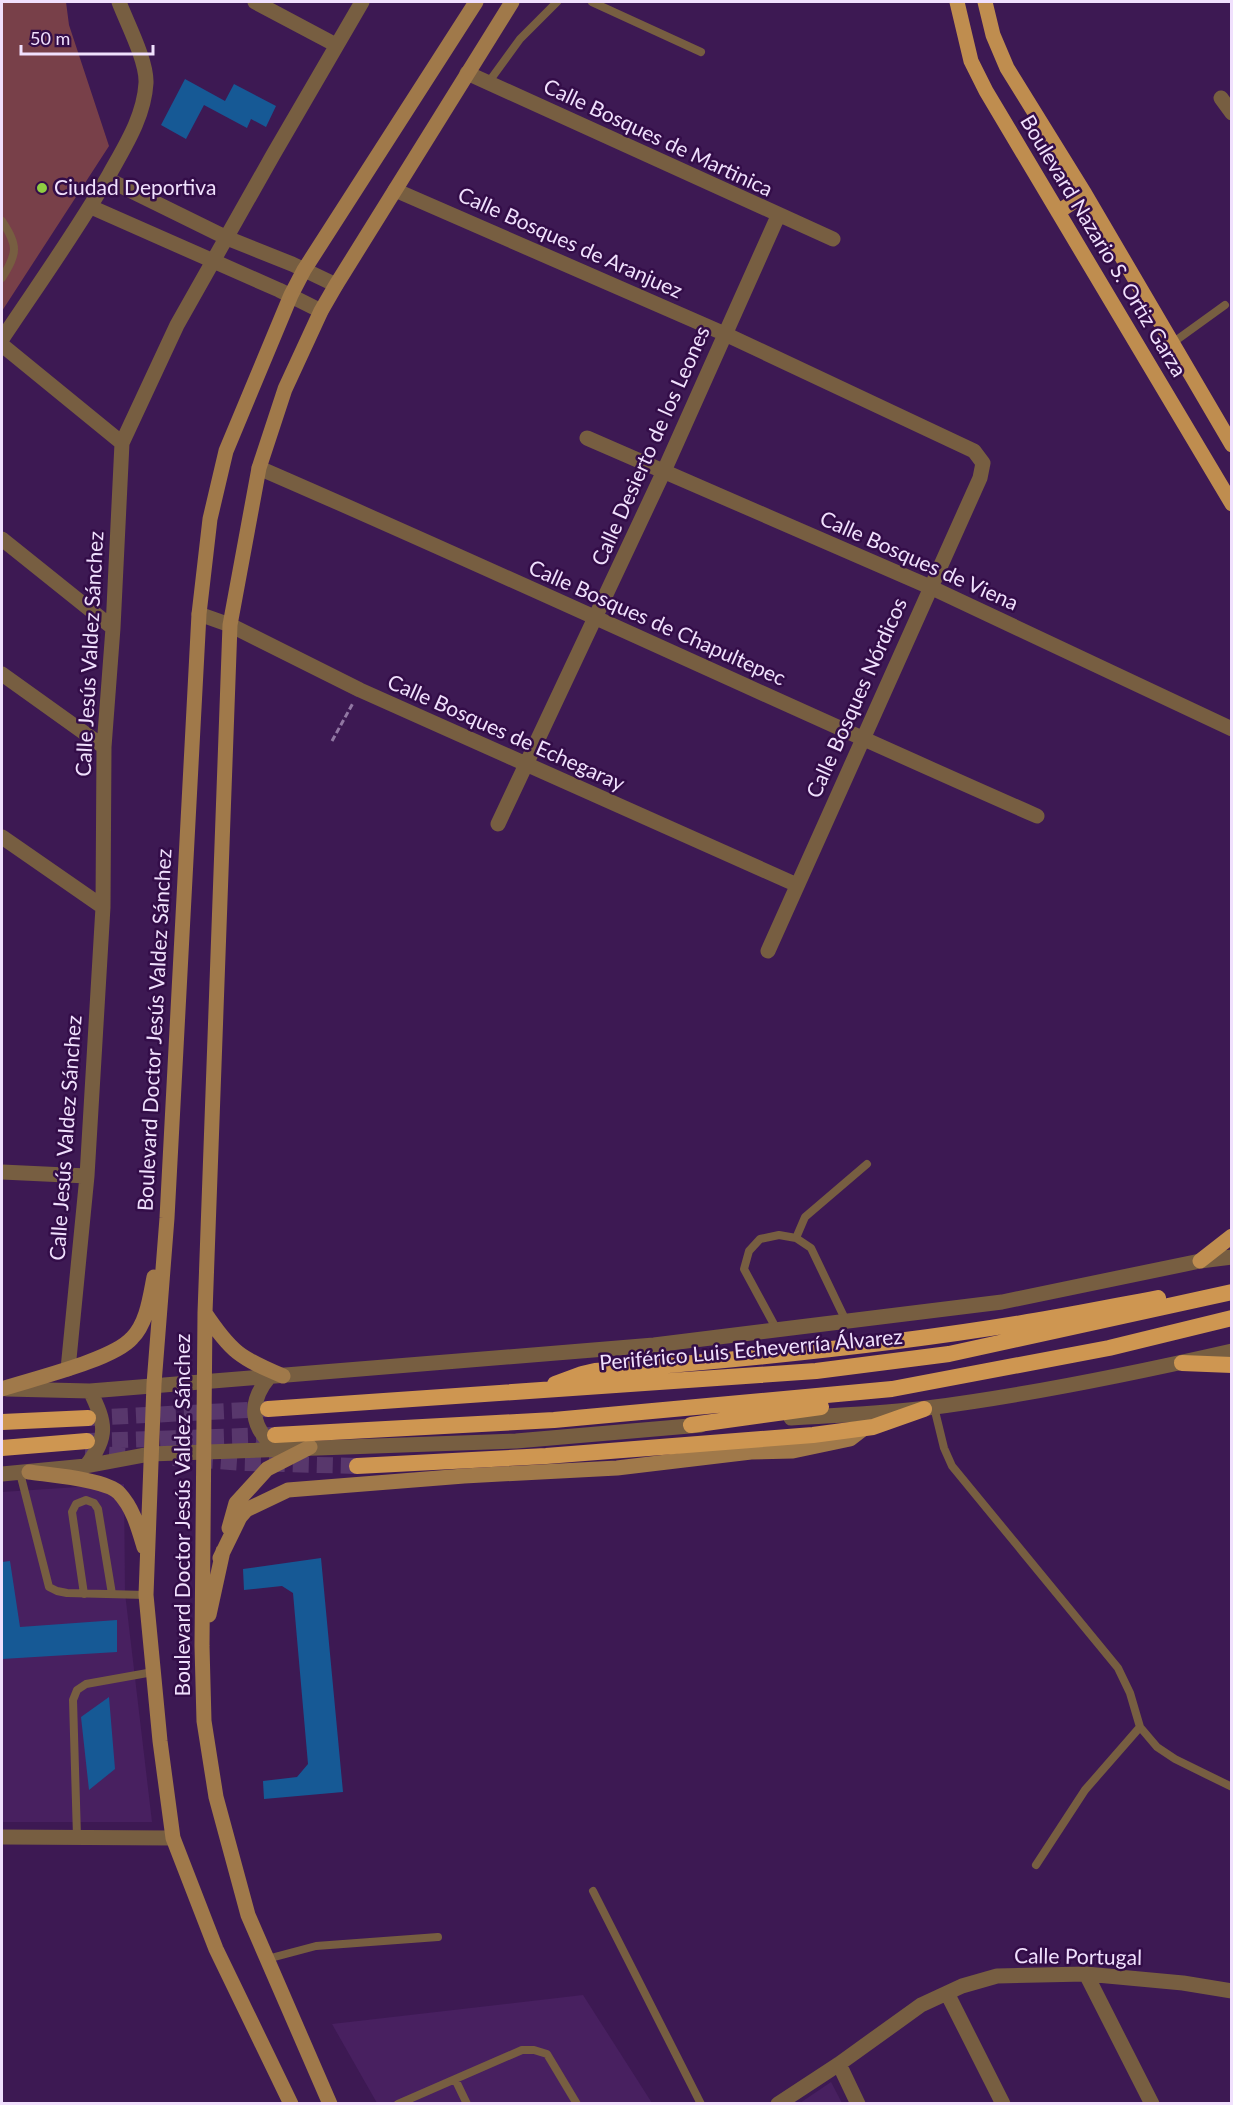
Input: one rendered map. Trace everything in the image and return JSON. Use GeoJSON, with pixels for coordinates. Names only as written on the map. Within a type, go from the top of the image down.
{"type":"FeatureCollection","features":[{"type":"Feature","properties":{"kind":"highway","name":"Periférico Luis Echeverría Álvarez"},"geometry":{"type":"LineString","coordinates":[[268,1409],[816,1371],[938,1355],[1188,1302],[1228,1289]]}},
{"type":"Feature","properties":{"kind":"highway"},"geometry":{"type":"LineString","coordinates":[[540,1390],[594,1371],[730,1360],[916,1338],[1228,1289]]}},
{"type":"Feature","properties":{"kind":"highway"},"geometry":{"type":"LineString","coordinates":[[691,1425],[828,1406],[892,1389],[1109,1348],[1232,1318]]}},
{"type":"Feature","properties":{"kind":"highway"},"geometry":{"type":"LineString","coordinates":[[1182,1363],[1232,1365]]}},
{"type":"Feature","properties":{"kind":"highway"},"geometry":{"type":"LineString","coordinates":[[276,1442],[892,1389]]}},
{"type":"Feature","properties":{"kind":"highway"},"geometry":{"type":"LineString","coordinates":[[357,1466],[546,1456],[813,1435],[873,1427],[929,1408]]}},
{"type":"Feature","properties":{"kind":"highway"},"geometry":{"type":"LineString","coordinates":[[2,1422],[88,1418]]}},
{"type":"Feature","properties":{"kind":"highway"},"geometry":{"type":"LineString","coordinates":[[2,1448],[27,1446],[86,1453]]}},
{"type":"Feature","properties":{"kind":"main road","name":"Boulevard Doctor Jesús Valdez Sánchez"},"geometry":{"type":"LineString","coordinates":[[291,2103],[216,1949],[173,1838],[160,1742],[146,1595],[150,1454],[166,1218],[199,614],[210,519],[226,452],[291,296],[304,270],[476,2]]}},
{"type":"Feature","properties":{"kind":"main road","name":"Boulevard Doctor Jesús Valdez Sánchez"},"geometry":{"type":"LineString","coordinates":[[330,2103],[248,1915],[216,1797],[204,1721],[202,1646],[205,1312],[230,625],[259,468],[285,389],[321,311],[336,285],[512,2]]}},
{"type":"Feature","properties":{"kind":"main road","name":"Boulevard Nazario S. Ortiz Garza"},"geometry":{"type":"LineString","coordinates":[[957,2],[971,61],[986,91],[1232,504]]}},
{"type":"Feature","properties":{"kind":"main road","name":"Boulevard Nazario S. Ortiz Garza"},"geometry":{"type":"LineString","coordinates":[[985,2],[993,35],[1007,68],[1085,194],[1232,445]]}},
{"type":"Feature","properties":{"kind":"main road"},"geometry":{"type":"LineString","coordinates":[[1058,212],[1085,194]]}},
{"type":"Feature","properties":{"kind":"main road"},"geometry":{"type":"LineString","coordinates":[[2,1389],[103,1357],[132,1340],[142,1323],[150,1297],[166,1218]]}},
{"type":"Feature","properties":{"kind":"main road"},"geometry":{"type":"LineString","coordinates":[[1200,1262],[1232,1236]]}},
{"type":"Feature","properties":{"kind":"main road"},"geometry":{"type":"LineString","coordinates":[[205,1312],[220,1336],[234,1352],[276,1376]]}},
{"type":"Feature","properties":{"kind":"main road"},"geometry":{"type":"LineString","coordinates":[[220,1558],[240,1517],[246,1510],[288,1490],[464,1476],[617,1468],[751,1452],[793,1450],[850,1439],[863,1429]]}},
{"type":"Feature","properties":{"kind":"main road"},"geometry":{"type":"LineString","coordinates":[[202,1646],[220,1558],[236,1503],[267,1469],[310,1447]]}},
{"type":"Feature","properties":{"kind":"main road"},"geometry":{"type":"LineString","coordinates":[[25,1472],[93,1481],[117,1491],[133,1513],[147,1557]]}},
{"type":"Feature","properties":{"kind":"street"},"geometry":{"type":"LineString","coordinates":[[2,339],[91,207],[130,137],[143,105],[146,81],[144,68],[122,2]]}},
{"type":"Feature","properties":{"kind":"street"},"geometry":{"type":"LineString","coordinates":[[255,2],[336,45]]}},
{"type":"Feature","properties":{"kind":"street","name":"Calle Jesús Valdez Sánchez"},"geometry":{"type":"LineString","coordinates":[[68,1369],[87,1176],[103,907],[104,747],[113,628],[122,443],[177,325],[212,260],[227,238],[362,2]]}},
{"type":"Feature","properties":{"kind":"street","name":"Calle Bosques de Martinica"},"geometry":{"type":"LineString","coordinates":[[467,73],[833,239]]}},
{"type":"Feature","properties":{"kind":"street"},"geometry":{"type":"LineString","coordinates":[[1221,98],[1232,112]]}},
{"type":"Feature","properties":{"kind":"street"},"geometry":{"type":"LineString","coordinates":[[106,179],[227,238],[336,285]]}},
{"type":"Feature","properties":{"kind":"street","name":"Calle Bosques de Aranjuez"},"geometry":{"type":"LineString","coordinates":[[395,190],[725,334],[974,451],[983,463]]}},
{"type":"Feature","properties":{"kind":"street"},"geometry":{"type":"LineString","coordinates":[[91,207],[321,311]]}},
{"type":"Feature","properties":{"kind":"street","name":"Calle Desierto de los Leones"},"geometry":{"type":"LineString","coordinates":[[498,824],[664,471],[778,216]]}},
{"type":"Feature","properties":{"kind":"street"},"geometry":{"type":"LineString","coordinates":[[2,345],[122,443]]}},
{"type":"Feature","properties":{"kind":"street","name":"Calle Bosques de Viena"},"geometry":{"type":"LineString","coordinates":[[587,438],[930,587],[1232,729]]}},
{"type":"Feature","properties":{"kind":"street","name":"Calle Bosques Nórdicos"},"geometry":{"type":"LineString","coordinates":[[768,951],[980,478],[983,463]]}},
{"type":"Feature","properties":{"kind":"street","name":"Calle Bosques de Chapultepec"},"geometry":{"type":"LineString","coordinates":[[259,468],[596,617],[862,740],[1037,816]]}},
{"type":"Feature","properties":{"kind":"street"},"geometry":{"type":"LineString","coordinates":[[2,539],[113,628]]}},
{"type":"Feature","properties":{"kind":"street","name":"Calle Bosques de Echegaray"},"geometry":{"type":"LineString","coordinates":[[199,614],[230,625],[360,690],[525,765],[797,885]]}},
{"type":"Feature","properties":{"kind":"street"},"geometry":{"type":"LineString","coordinates":[[2,675],[104,747]]}},
{"type":"Feature","properties":{"kind":"street"},"geometry":{"type":"LineString","coordinates":[[2,837],[103,907]]}},
{"type":"Feature","properties":{"kind":"street"},"geometry":{"type":"LineString","coordinates":[[2,1172],[87,1176]]}},
{"type":"Feature","properties":{"kind":"street"},"geometry":{"type":"LineString","coordinates":[[2,1389],[90,1391],[654,1345],[1002,1302],[1200,1262],[1231,1258]]}},
{"type":"Feature","properties":{"kind":"street"},"geometry":{"type":"LineString","coordinates":[[86,1453],[203,1454],[276,1442],[310,1447],[506,1442],[691,1425],[929,1408],[1182,1363],[1232,1351]]}},
{"type":"Feature","properties":{"kind":"street"},"geometry":{"type":"LineString","coordinates":[[276,1376],[260,1388],[255,1401],[258,1429],[262,1435],[276,1442]]}},
{"type":"Feature","properties":{"kind":"street"},"geometry":{"type":"LineString","coordinates":[[2,1474],[25,1472],[99,1449],[102,1432],[100,1412],[90,1391]]}},
{"type":"Feature","properties":{"kind":"street"},"geometry":{"type":"LineString","coordinates":[[2,1837],[173,1838]]}},
{"type":"Feature","properties":{"kind":"street"},"geometry":{"type":"LineString","coordinates":[[1086,1974],[1152,2103]]}},
{"type":"Feature","properties":{"kind":"street","name":"Calle Portugal"},"geometry":{"type":"LineString","coordinates":[[778,2103],[839,2064],[921,2005],[962,1986],[997,1976],[1086,1974],[1183,1983],[1232,1991]]}},
{"type":"Feature","properties":{"kind":"street"},"geometry":{"type":"LineString","coordinates":[[947,1993],[1003,2103]]}},
{"type":"Feature","properties":{"kind":"street"},"geometry":{"type":"LineString","coordinates":[[839,2064],[858,2103]]}},
{"type":"Feature","properties":{"kind":"lane"},"geometry":{"type":"LineString","coordinates":[[488,83],[520,39],[557,2]]}},
{"type":"Feature","properties":{"kind":"lane"},"geometry":{"type":"LineString","coordinates":[[592,2],[701,52]]}},
{"type":"Feature","properties":{"kind":"lane"},"geometry":{"type":"LineString","coordinates":[[2,221],[14,240],[12,261],[2,278]]}},
{"type":"Feature","properties":{"kind":"lane"},"geometry":{"type":"LineString","coordinates":[[1171,344],[1225,305]]}},
{"type":"Feature","properties":{"kind":"lane"},"geometry":{"type":"LineString","coordinates":[[796,1238],[805,1217],[867,1164]]}},
{"type":"Feature","properties":{"kind":"lane"},"geometry":{"type":"LineString","coordinates":[[777,1330],[744,1269],[749,1251],[760,1239],[779,1235],[796,1238],[811,1248],[846,1321]]}},
{"type":"Feature","properties":{"kind":"lane"},"geometry":{"type":"LineString","coordinates":[[929,1408],[952,1466],[1118,1668],[1130,1693],[1140,1727],[1157,1747],[1166,1753],[1232,1787]]}},
{"type":"Feature","properties":{"kind":"lane"},"geometry":{"type":"LineString","coordinates":[[25,1472],[50,1587],[57,1591],[84,1594],[146,1595]]}},
{"type":"Feature","properties":{"kind":"lane"},"geometry":{"type":"LineString","coordinates":[[84,1594],[72,1512],[76,1504],[86,1500],[94,1503],[98,1509],[112,1594]]}},
{"type":"Feature","properties":{"kind":"lane"},"geometry":{"type":"LineString","coordinates":[[77,1837],[73,1700],[77,1690],[86,1684],[153,1672]]}},
{"type":"Feature","properties":{"kind":"lane"},"geometry":{"type":"LineString","coordinates":[[1036,1865],[1085,1790],[1140,1727]]}},
{"type":"Feature","properties":{"kind":"lane"},"geometry":{"type":"LineString","coordinates":[[593,1892],[701,2103]]}},
{"type":"Feature","properties":{"kind":"lane"},"geometry":{"type":"LineString","coordinates":[[267,1959],[316,1946],[438,1937]]}},
{"type":"Feature","properties":{"kind":"lane"},"geometry":{"type":"LineString","coordinates":[[398,2103],[522,2050],[534,2050],[547,2054],[577,2103]]}},
{"type":"Feature","properties":{"kind":"lane"},"geometry":{"type":"LineString","coordinates":[[455,2079],[467,2103]]}},
{"type":"Feature","properties":{"kind":"path"},"geometry":{"type":"LineString","coordinates":[[332,741],[360,690]]}},
{"type":"Feature","properties":{"kind":"shaded area","name":"Ciudad Deportiva"},"geometry":{"type":"Polygon","coordinates":[[[2,2],[66,2],[69,25],[109,146],[2,311],[2,2]]]}},
{"type":"Feature","properties":{"kind":"shaded area"},"geometry":{"type":"Polygon","coordinates":[[[124,1484],[125,1593],[152,1822],[2,1822],[2,1492],[124,1484]]]}},
{"type":"Feature","properties":{"kind":"shaded area"},"geometry":{"type":"Polygon","coordinates":[[[583,1995],[652,2103],[377,2103],[332,2024],[583,1995]]]}},
{"type":"Feature","properties":{"kind":"shaded area"},"geometry":{"type":"Polygon","coordinates":[[[831,2082],[842,2103],[800,2103],[831,2082]]]}},
{"type":"Feature","properties":{"kind":"building"},"geometry":{"type":"Polygon","coordinates":[[[185,79],[225,101],[234,84],[276,106],[266,127],[251,119],[247,128],[204,105],[186,139],[161,125],[185,79]]]}},
{"type":"Feature","properties":{"kind":"building"},"geometry":{"type":"Polygon","coordinates":[[[321,1558],[343,1792],[264,1799],[263,1781],[297,1777],[308,1764],[293,1593],[282,1586],[244,1590],[243,1569],[321,1558]]]}},
{"type":"Feature","properties":{"kind":"building"},"geometry":{"type":"Polygon","coordinates":[[[10,1561],[20,1627],[117,1620],[117,1652],[2,1659],[2,1562],[10,1561]]]}},
{"type":"Feature","properties":{"kind":"building"},"geometry":{"type":"Polygon","coordinates":[[[109,1697],[115,1769],[89,1790],[81,1717],[109,1697]]]}},
{"type":"Feature","properties":{"kind":"tunnel"},"geometry":{"type":"LineString","coordinates":[[88,1418],[268,1409]]}},
{"type":"Feature","properties":{"kind":"tunnel"},"geometry":{"type":"LineString","coordinates":[[88,1441],[275,1435]]}},
{"type":"Feature","properties":{"kind":"tunnel"},"geometry":{"type":"LineString","coordinates":[[85,1453],[129,1456]]}},
{"type":"Feature","properties":{"kind":"tunnel"},"geometry":{"type":"LineString","coordinates":[[173,1458],[244,1463],[357,1466]]}},
{"type":"Feature","properties":{"kind":"place","name":"Ciudad Deportiva"},"geometry":{"type":"Point","coordinates":[42,188]}}]}
